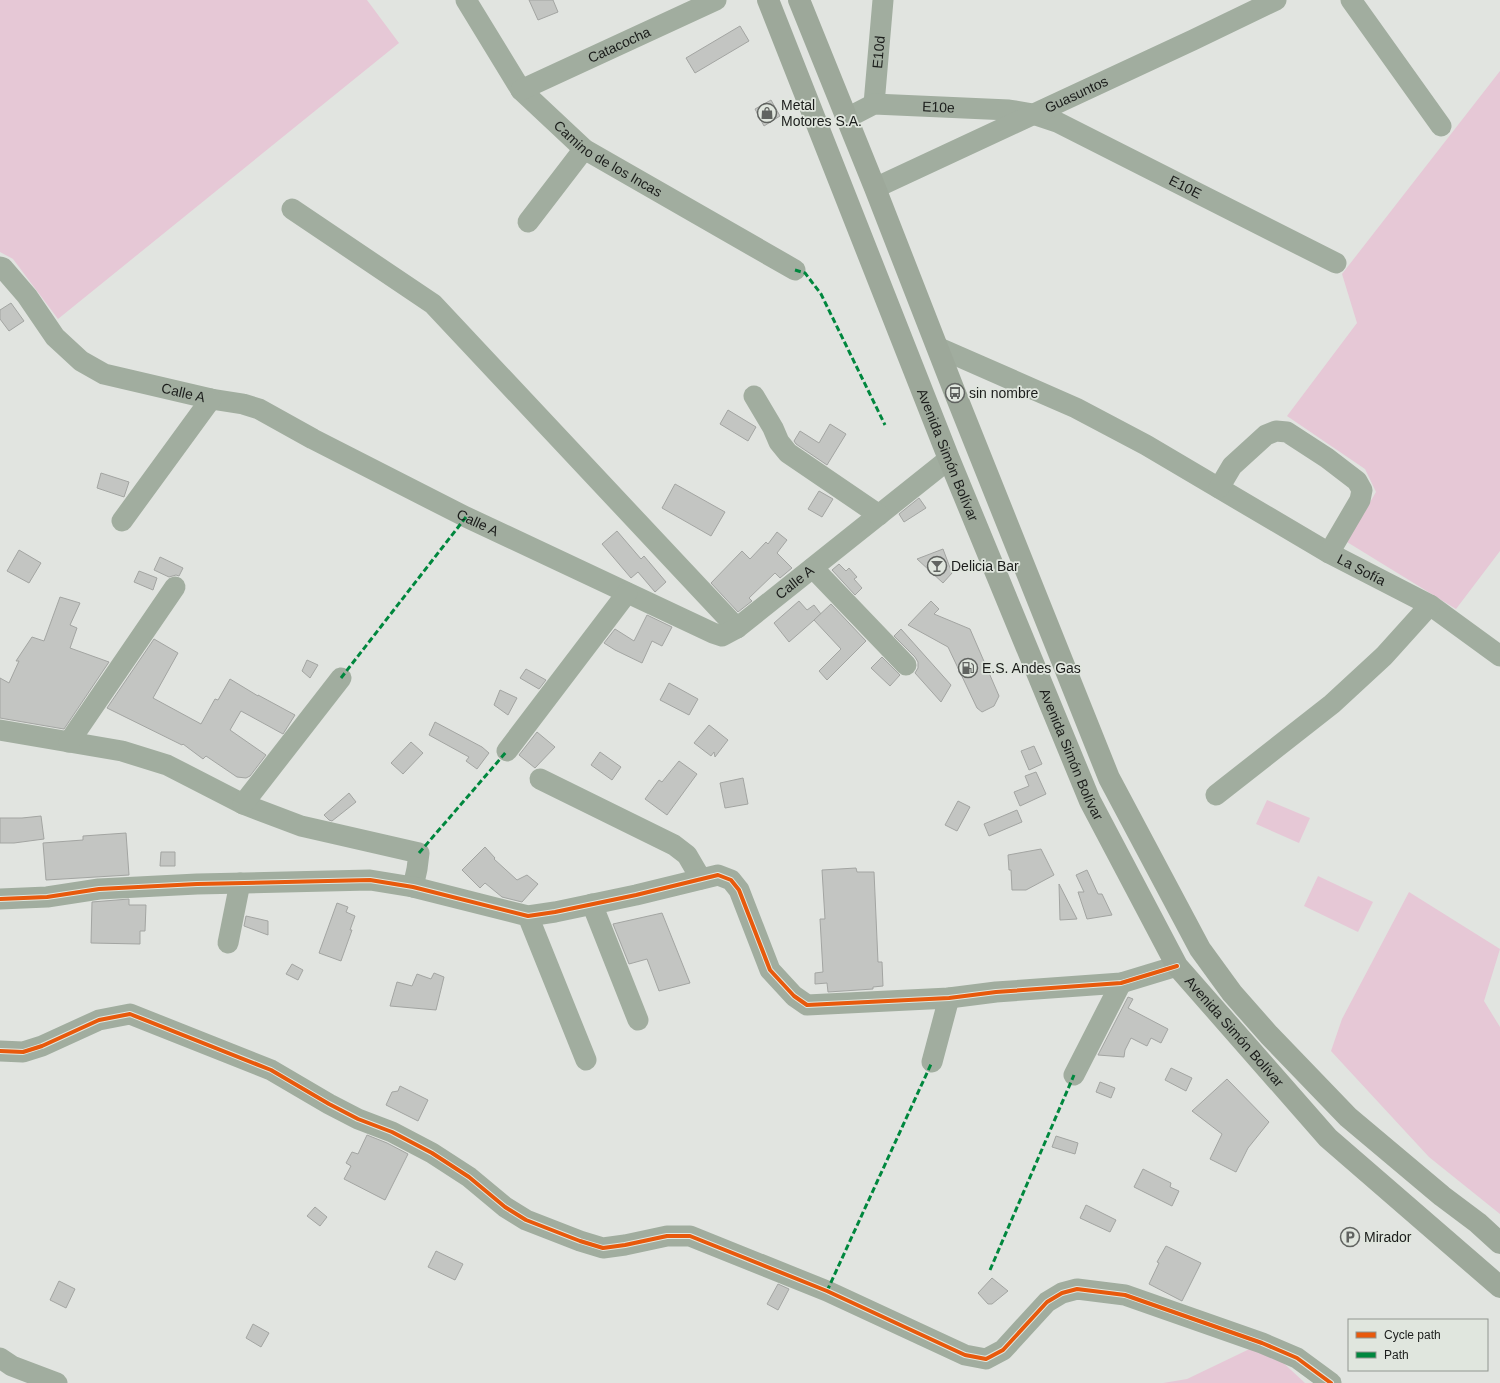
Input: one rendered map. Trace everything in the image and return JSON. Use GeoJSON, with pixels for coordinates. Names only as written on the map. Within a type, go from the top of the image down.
{"type":"FeatureCollection","features":[{"type":"Feature","properties":{"kind":"highway","name":"Avenida Simón Bolívar"},"geometry":{"type":"LineString","coordinates":[[768,0],[948,460],[1090,801],[1177,966],[1328,1138],[1500,1287]]}},
{"type":"Feature","properties":{"kind":"highway","name":"Avenida Simón Bolívar"},"geometry":{"type":"LineString","coordinates":[[799,0],[1109,778],[1200,949],[1232,993],[1269,1036],[1348,1117],[1442,1196],[1478,1223],[1500,1243]]}},
{"type":"Feature","properties":{"kind":"street","name":"Camino de los Incas"},"geometry":{"type":"LineString","coordinates":[[466,0],[521,90],[584,149],[795,270]]}},
{"type":"Feature","properties":{"kind":"street","name":"Catacocha"},"geometry":{"type":"LineString","coordinates":[[521,90],[716,0]]}},
{"type":"Feature","properties":{"kind":"street","name":"E10d"},"geometry":{"type":"LineString","coordinates":[[874,104],[883,0]]}},
{"type":"Feature","properties":{"kind":"street","name":"Guasuntos"},"geometry":{"type":"LineString","coordinates":[[875,188],[1276,0]]}},
{"type":"Feature","properties":{"kind":"street"},"geometry":{"type":"LineString","coordinates":[[1351,0],[1441,126]]}},
{"type":"Feature","properties":{"kind":"street","name":"E10e"},"geometry":{"type":"LineString","coordinates":[[847,118],[874,104],[1009,110],[1033,114]]}},
{"type":"Feature","properties":{"kind":"street","name":"E10E"},"geometry":{"type":"LineString","coordinates":[[1033,114],[1057,122],[1336,263]]}},
{"type":"Feature","properties":{"kind":"street"},"geometry":{"type":"LineString","coordinates":[[528,222],[584,149]]}},
{"type":"Feature","properties":{"kind":"street"},"geometry":{"type":"LineString","coordinates":[[292,209],[433,304],[737,628]]}},
{"type":"Feature","properties":{"kind":"street","name":"Calle A"},"geometry":{"type":"LineString","coordinates":[[0,267],[3,268],[27,296],[55,337],[81,361],[104,374],[211,399],[243,404],[259,409],[313,439],[466,516],[627,593],[722,636],[737,628],[948,460]]}},
{"type":"Feature","properties":{"kind":"street","name":"La Sofía"},"geometry":{"type":"LineString","coordinates":[[938,347],[1076,408],[1146,445],[1329,553],[1430,605],[1500,656]]}},
{"type":"Feature","properties":{"kind":"street"},"geometry":{"type":"LineString","coordinates":[[754,396],[773,428],[779,442],[788,453],[879,515]]}},
{"type":"Feature","properties":{"kind":"street"},"geometry":{"type":"LineString","coordinates":[[122,521],[211,399]]}},
{"type":"Feature","properties":{"kind":"street"},"geometry":{"type":"LineString","coordinates":[[1219,488],[1232,466],[1266,435],[1276,431],[1287,432],[1327,458],[1357,481],[1362,490],[1360,500],[1329,553]]}},
{"type":"Feature","properties":{"kind":"street"},"geometry":{"type":"LineString","coordinates":[[813,568],[906,665]]}},
{"type":"Feature","properties":{"kind":"street"},"geometry":{"type":"LineString","coordinates":[[69,742],[175,587]]}},
{"type":"Feature","properties":{"kind":"street"},"geometry":{"type":"LineString","coordinates":[[507,751],[627,593]]}},
{"type":"Feature","properties":{"kind":"street"},"geometry":{"type":"LineString","coordinates":[[1216,795],[1332,704],[1384,656],[1430,605]]}},
{"type":"Feature","properties":{"kind":"street"},"geometry":{"type":"LineString","coordinates":[[243,804],[341,678]]}},
{"type":"Feature","properties":{"kind":"street"},"geometry":{"type":"LineString","coordinates":[[0,730],[122,751],[168,765],[243,804],[301,826],[419,853],[413,887]]}},
{"type":"Feature","properties":{"kind":"street"},"geometry":{"type":"LineString","coordinates":[[540,779],[674,845],[687,855],[701,879]]}},
{"type":"Feature","properties":{"kind":"street"},"geometry":{"type":"LineString","coordinates":[[0,898],[48,897],[99,889],[240,883],[370,880],[413,887],[528,916],[555,912],[718,875],[731,880],[739,890],[770,970],[794,996],[807,1005],[949,998],[996,992],[1121,983],[1177,966]]}},
{"type":"Feature","properties":{"kind":"street"},"geometry":{"type":"LineString","coordinates":[[228,943],[240,883]]}},
{"type":"Feature","properties":{"kind":"street"},"geometry":{"type":"LineString","coordinates":[[592,904],[638,1020]]}},
{"type":"Feature","properties":{"kind":"street"},"geometry":{"type":"LineString","coordinates":[[528,916],[586,1060]]}},
{"type":"Feature","properties":{"kind":"street"},"geometry":{"type":"LineString","coordinates":[[1074,1075],[1121,983]]}},
{"type":"Feature","properties":{"kind":"street"},"geometry":{"type":"LineString","coordinates":[[932,1062],[949,998]]}},
{"type":"Feature","properties":{"kind":"street"},"geometry":{"type":"LineString","coordinates":[[0,1052],[24,1052],[42,1046],[99,1020],[130,1014],[271,1070],[328,1104],[358,1119],[392,1132],[432,1153],[469,1177],[505,1207],[526,1220],[580,1241],[604,1248],[667,1236],[690,1236],[827,1291],[965,1354],[986,1359],[1003,1350],[1046,1302],[1062,1293],[1077,1289],[1125,1295],[1262,1343],[1297,1358],[1331,1383]]}},
{"type":"Feature","properties":{"kind":"street"},"geometry":{"type":"LineString","coordinates":[[0,1358],[12,1366],[57,1383]]}},
{"type":"Feature","properties":{"kind":"shaded area"},"geometry":{"type":"Polygon","coordinates":[[[0,0],[367,0],[399,43],[58,319],[13,259],[0,252],[0,0]]]}},
{"type":"Feature","properties":{"kind":"shaded area"},"geometry":{"type":"Polygon","coordinates":[[[1500,71],[1500,551],[1456,609],[1347,542],[1376,492],[1365,469],[1287,416],[1357,323],[1342,274],[1500,71]]]}},
{"type":"Feature","properties":{"kind":"shaded area"},"geometry":{"type":"Polygon","coordinates":[[[1267,800],[1310,818],[1299,843],[1256,824],[1267,800]]]}},
{"type":"Feature","properties":{"kind":"shaded area"},"geometry":{"type":"Polygon","coordinates":[[[1318,876],[1373,902],[1358,932],[1304,906],[1318,876]]]}},
{"type":"Feature","properties":{"kind":"shaded area"},"geometry":{"type":"Polygon","coordinates":[[[1409,892],[1500,949],[1484,1001],[1500,1027],[1500,1214],[1429,1157],[1331,1051],[1342,1019],[1409,892]]]}},
{"type":"Feature","properties":{"kind":"shaded area"},"geometry":{"type":"Polygon","coordinates":[[[1262,1343],[1305,1383],[1163,1383],[1187,1379],[1262,1343]]]}},
{"type":"Feature","properties":{"kind":"building"},"geometry":{"type":"Polygon","coordinates":[[[529,0],[553,0],[558,12],[538,20],[529,0]]]}},
{"type":"Feature","properties":{"kind":"building"},"geometry":{"type":"Polygon","coordinates":[[[740,26],[749,41],[695,73],[686,58],[740,26]]]}},
{"type":"Feature","properties":{"kind":"building","name":"Metal Motores S.A."},"geometry":{"type":"Polygon","coordinates":[[[771,100],[780,116],[764,126],[755,109],[771,100]]]}},
{"type":"Feature","properties":{"kind":"building"},"geometry":{"type":"Polygon","coordinates":[[[11,303],[24,321],[9,331],[0,319],[0,310],[11,303]]]}},
{"type":"Feature","properties":{"kind":"building"},"geometry":{"type":"Polygon","coordinates":[[[728,410],[756,427],[748,441],[720,424],[728,410]]]}},
{"type":"Feature","properties":{"kind":"building"},"geometry":{"type":"Polygon","coordinates":[[[830,424],[846,434],[827,465],[796,444],[794,441],[800,431],[819,443],[830,424]]]}},
{"type":"Feature","properties":{"kind":"building"},"geometry":{"type":"Polygon","coordinates":[[[101,473],[129,482],[124,497],[97,488],[101,473]]]}},
{"type":"Feature","properties":{"kind":"building"},"geometry":{"type":"Polygon","coordinates":[[[675,484],[725,512],[711,536],[662,508],[675,484]]]}},
{"type":"Feature","properties":{"kind":"building"},"geometry":{"type":"Polygon","coordinates":[[[819,491],[833,499],[822,517],[808,509],[819,491]]]}},
{"type":"Feature","properties":{"kind":"building"},"geometry":{"type":"Polygon","coordinates":[[[919,498],[926,508],[904,522],[899,514],[919,498]]]}},
{"type":"Feature","properties":{"kind":"building"},"geometry":{"type":"Polygon","coordinates":[[[617,531],[641,559],[644,556],[666,582],[655,592],[638,572],[631,578],[602,544],[617,531]]]}},
{"type":"Feature","properties":{"kind":"building"},"geometry":{"type":"Polygon","coordinates":[[[777,532],[787,540],[777,553],[792,568],[780,578],[775,573],[749,598],[752,601],[738,612],[711,583],[742,551],[750,559],[766,542],[768,544],[777,532]]]}},
{"type":"Feature","properties":{"kind":"building"},"geometry":{"type":"Polygon","coordinates":[[[943,549],[952,573],[943,583],[917,559],[943,549]]]}},
{"type":"Feature","properties":{"kind":"building"},"geometry":{"type":"Polygon","coordinates":[[[19,550],[41,563],[29,583],[7,571],[19,550]]]}},
{"type":"Feature","properties":{"kind":"building"},"geometry":{"type":"Polygon","coordinates":[[[160,557],[183,568],[179,576],[176,575],[169,577],[154,570],[160,557]]]}},
{"type":"Feature","properties":{"kind":"building"},"geometry":{"type":"Polygon","coordinates":[[[839,564],[846,571],[849,568],[857,577],[854,579],[862,588],[855,595],[832,570],[839,564]]]}},
{"type":"Feature","properties":{"kind":"building"},"geometry":{"type":"Polygon","coordinates":[[[139,571],[157,578],[153,590],[134,582],[139,571]]]}},
{"type":"Feature","properties":{"kind":"building"},"geometry":{"type":"Polygon","coordinates":[[[60,597],[80,603],[70,625],[77,628],[70,648],[109,662],[64,729],[0,718],[0,678],[9,683],[19,661],[16,661],[32,637],[44,641],[60,597]]]}},
{"type":"Feature","properties":{"kind":"building"},"geometry":{"type":"Polygon","coordinates":[[[799,601],[807,610],[814,605],[821,614],[789,642],[774,623],[799,601]]]}},
{"type":"Feature","properties":{"kind":"building"},"geometry":{"type":"Polygon","coordinates":[[[931,601],[939,609],[934,614],[970,629],[999,696],[994,706],[982,712],[977,708],[948,647],[908,625],[931,601]]]}},
{"type":"Feature","properties":{"kind":"building"},"geometry":{"type":"Polygon","coordinates":[[[831,604],[866,641],[827,680],[819,671],[841,649],[814,620],[831,604]]]}},
{"type":"Feature","properties":{"kind":"building"},"geometry":{"type":"Polygon","coordinates":[[[647,615],[672,627],[662,646],[652,641],[642,663],[604,643],[615,629],[634,641],[647,615]]]}},
{"type":"Feature","properties":{"kind":"building"},"geometry":{"type":"Polygon","coordinates":[[[901,629],[951,685],[941,702],[915,673],[918,668],[918,662],[915,657],[894,636],[901,629]]]}},
{"type":"Feature","properties":{"kind":"building"},"geometry":{"type":"Polygon","coordinates":[[[154,639],[178,653],[153,698],[201,724],[215,699],[218,700],[230,679],[258,696],[295,715],[283,734],[241,711],[230,730],[266,755],[250,776],[246,778],[237,777],[206,756],[203,759],[183,744],[182,745],[107,708],[154,639]]]}},
{"type":"Feature","properties":{"kind":"building"},"geometry":{"type":"Polygon","coordinates":[[[882,657],[900,675],[890,686],[871,668],[882,657]]]}},
{"type":"Feature","properties":{"kind":"building"},"geometry":{"type":"Polygon","coordinates":[[[307,660],[318,665],[310,678],[302,671],[307,660]]]}},
{"type":"Feature","properties":{"kind":"building"},"geometry":{"type":"Polygon","coordinates":[[[526,669],[546,680],[539,689],[520,678],[526,669]]]}},
{"type":"Feature","properties":{"kind":"building"},"geometry":{"type":"Polygon","coordinates":[[[669,683],[698,699],[689,715],[660,700],[669,683]]]}},
{"type":"Feature","properties":{"kind":"building"},"geometry":{"type":"Polygon","coordinates":[[[500,690],[517,698],[508,715],[494,705],[500,690]]]}},
{"type":"Feature","properties":{"kind":"building"},"geometry":{"type":"Polygon","coordinates":[[[435,722],[482,747],[489,753],[477,769],[466,761],[469,757],[429,735],[435,722]]]}},
{"type":"Feature","properties":{"kind":"building"},"geometry":{"type":"Polygon","coordinates":[[[709,725],[728,740],[715,757],[714,752],[711,756],[694,743],[709,725]]]}},
{"type":"Feature","properties":{"kind":"building"},"geometry":{"type":"Polygon","coordinates":[[[537,732],[555,747],[535,768],[519,755],[537,732]]]}},
{"type":"Feature","properties":{"kind":"building"},"geometry":{"type":"Polygon","coordinates":[[[411,742],[423,753],[403,774],[391,763],[411,742]]]}},
{"type":"Feature","properties":{"kind":"building"},"geometry":{"type":"Polygon","coordinates":[[[1034,746],[1042,764],[1029,770],[1021,751],[1034,746]]]}},
{"type":"Feature","properties":{"kind":"building"},"geometry":{"type":"Polygon","coordinates":[[[600,752],[621,767],[612,780],[591,765],[600,752]]]}},
{"type":"Feature","properties":{"kind":"building"},"geometry":{"type":"Polygon","coordinates":[[[679,761],[697,774],[667,815],[645,799],[659,780],[662,782],[679,761]]]}},
{"type":"Feature","properties":{"kind":"building"},"geometry":{"type":"Polygon","coordinates":[[[1036,772],[1046,794],[1020,806],[1014,792],[1029,786],[1025,776],[1036,772]]]}},
{"type":"Feature","properties":{"kind":"building"},"geometry":{"type":"Polygon","coordinates":[[[743,778],[748,804],[725,808],[720,783],[743,778]]]}},
{"type":"Feature","properties":{"kind":"building"},"geometry":{"type":"Polygon","coordinates":[[[349,793],[356,802],[332,821],[329,820],[324,815],[349,793]]]}},
{"type":"Feature","properties":{"kind":"building"},"geometry":{"type":"Polygon","coordinates":[[[958,801],[970,807],[957,831],[945,825],[958,801]]]}},
{"type":"Feature","properties":{"kind":"building"},"geometry":{"type":"Polygon","coordinates":[[[1017,810],[1022,822],[989,836],[984,824],[1017,810]]]}},
{"type":"Feature","properties":{"kind":"building"},"geometry":{"type":"Polygon","coordinates":[[[41,816],[44,839],[14,843],[0,843],[0,818],[41,816]]]}},
{"type":"Feature","properties":{"kind":"building"},"geometry":{"type":"Polygon","coordinates":[[[126,833],[129,875],[46,880],[43,843],[83,840],[83,836],[126,833]]]}},
{"type":"Feature","properties":{"kind":"building"},"geometry":{"type":"Polygon","coordinates":[[[485,847],[495,858],[494,859],[517,880],[527,875],[538,884],[522,902],[502,897],[485,883],[480,888],[462,870],[485,847]]]}},
{"type":"Feature","properties":{"kind":"building"},"geometry":{"type":"Polygon","coordinates":[[[1041,849],[1054,875],[1026,890],[1012,890],[1011,870],[1009,870],[1008,855],[1041,849]]]}},
{"type":"Feature","properties":{"kind":"building"},"geometry":{"type":"Polygon","coordinates":[[[161,852],[175,852],[175,866],[160,866],[161,852]]]}},
{"type":"Feature","properties":{"kind":"building"},"geometry":{"type":"Polygon","coordinates":[[[856,868],[857,872],[874,872],[878,962],[882,962],[883,986],[873,987],[873,989],[828,992],[827,983],[815,984],[815,973],[823,972],[820,919],[825,919],[822,870],[856,868]]]}},
{"type":"Feature","properties":{"kind":"building"},"geometry":{"type":"Polygon","coordinates":[[[1087,870],[1098,894],[1102,894],[1112,915],[1087,919],[1078,892],[1084,892],[1076,875],[1087,870]]]}},
{"type":"Feature","properties":{"kind":"building"},"geometry":{"type":"Polygon","coordinates":[[[1059,884],[1077,919],[1060,920],[1059,884]]]}},
{"type":"Feature","properties":{"kind":"building"},"geometry":{"type":"Polygon","coordinates":[[[129,899],[129,905],[146,905],[145,931],[140,931],[140,944],[91,943],[92,902],[129,899]]]}},
{"type":"Feature","properties":{"kind":"building"},"geometry":{"type":"Polygon","coordinates":[[[337,903],[348,907],[346,912],[355,916],[350,930],[352,930],[341,961],[319,953],[337,903]]]}},
{"type":"Feature","properties":{"kind":"building"},"geometry":{"type":"Polygon","coordinates":[[[662,913],[690,983],[659,991],[647,959],[629,964],[613,924],[662,913]]]}},
{"type":"Feature","properties":{"kind":"building"},"geometry":{"type":"Polygon","coordinates":[[[246,916],[268,921],[268,935],[244,926],[246,916]]]}},
{"type":"Feature","properties":{"kind":"building"},"geometry":{"type":"Polygon","coordinates":[[[292,964],[303,970],[298,980],[286,974],[292,964]]]}},
{"type":"Feature","properties":{"kind":"building"},"geometry":{"type":"Polygon","coordinates":[[[434,973],[444,977],[436,1010],[390,1006],[397,982],[412,986],[417,974],[431,979],[434,973]]]}},
{"type":"Feature","properties":{"kind":"building"},"geometry":{"type":"Polygon","coordinates":[[[1128,997],[1133,999],[1128,1008],[1168,1029],[1161,1043],[1151,1038],[1147,1046],[1131,1038],[1125,1050],[1124,1057],[1098,1055],[1128,997]]]}},
{"type":"Feature","properties":{"kind":"building"},"geometry":{"type":"Polygon","coordinates":[[[1171,1068],[1192,1078],[1186,1091],[1165,1080],[1171,1068]]]}},
{"type":"Feature","properties":{"kind":"building"},"geometry":{"type":"Polygon","coordinates":[[[1227,1079],[1269,1122],[1248,1148],[1236,1172],[1210,1159],[1222,1134],[1192,1111],[1227,1079]]]}},
{"type":"Feature","properties":{"kind":"building"},"geometry":{"type":"Polygon","coordinates":[[[1100,1082],[1115,1088],[1111,1098],[1096,1092],[1100,1082]]]}},
{"type":"Feature","properties":{"kind":"building"},"geometry":{"type":"Polygon","coordinates":[[[400,1086],[428,1100],[418,1121],[386,1105],[392,1092],[398,1091],[400,1086]]]}},
{"type":"Feature","properties":{"kind":"building"},"geometry":{"type":"Polygon","coordinates":[[[367,1135],[408,1154],[385,1200],[344,1179],[351,1166],[346,1163],[352,1152],[358,1154],[367,1135]]]}},
{"type":"Feature","properties":{"kind":"building"},"geometry":{"type":"Polygon","coordinates":[[[1056,1136],[1078,1143],[1075,1154],[1052,1147],[1056,1136]]]}},
{"type":"Feature","properties":{"kind":"building"},"geometry":{"type":"Polygon","coordinates":[[[1143,1169],[1171,1183],[1170,1187],[1179,1191],[1172,1206],[1134,1187],[1143,1169]]]}},
{"type":"Feature","properties":{"kind":"building"},"geometry":{"type":"Polygon","coordinates":[[[1086,1205],[1116,1220],[1110,1232],[1080,1218],[1086,1205]]]}},
{"type":"Feature","properties":{"kind":"building"},"geometry":{"type":"Polygon","coordinates":[[[315,1207],[327,1217],[320,1226],[307,1216],[315,1207]]]}},
{"type":"Feature","properties":{"kind":"building"},"geometry":{"type":"Polygon","coordinates":[[[1166,1246],[1201,1263],[1182,1301],[1149,1284],[1159,1263],[1157,1262],[1166,1246]]]}},
{"type":"Feature","properties":{"kind":"building"},"geometry":{"type":"Polygon","coordinates":[[[436,1251],[463,1264],[455,1280],[428,1267],[436,1251]]]}},
{"type":"Feature","properties":{"kind":"building"},"geometry":{"type":"Polygon","coordinates":[[[992,1278],[1008,1291],[992,1304],[988,1304],[978,1293],[992,1278]]]}},
{"type":"Feature","properties":{"kind":"building"},"geometry":{"type":"Polygon","coordinates":[[[59,1281],[75,1289],[66,1308],[50,1300],[59,1281]]]}},
{"type":"Feature","properties":{"kind":"building"},"geometry":{"type":"Polygon","coordinates":[[[778,1284],[789,1289],[778,1310],[767,1304],[778,1284]]]}},
{"type":"Feature","properties":{"kind":"building"},"geometry":{"type":"Polygon","coordinates":[[[253,1324],[269,1333],[261,1347],[246,1338],[253,1324]]]}},
{"type":"Feature","properties":{"kind":"marked path"},"geometry":{"type":"LineString","coordinates":[[795,270],[805,273],[821,294],[885,425]]}},
{"type":"Feature","properties":{"kind":"marked path"},"geometry":{"type":"LineString","coordinates":[[341,678],[466,517]]}},
{"type":"Feature","properties":{"kind":"marked path"},"geometry":{"type":"LineString","coordinates":[[419,853],[507,751]]}},
{"type":"Feature","properties":{"kind":"marked path"},"geometry":{"type":"LineString","coordinates":[[827,1291],[932,1062]]}},
{"type":"Feature","properties":{"kind":"marked path"},"geometry":{"type":"LineString","coordinates":[[990,1270],[1074,1075]]}},
{"type":"Feature","properties":{"kind":"cycle path"},"geometry":{"type":"LineString","coordinates":[[0,899],[47,897],[99,889],[197,884],[370,880],[413,887],[528,916],[555,912],[636,895],[718,875],[731,880],[739,890],[770,970],[794,996],[807,1005],[949,998],[996,992],[1121,983],[1177,966]]}},
{"type":"Feature","properties":{"kind":"cycle path"},"geometry":{"type":"LineString","coordinates":[[0,1051],[23,1052],[42,1046],[99,1020],[130,1014],[271,1070],[358,1119],[392,1132],[432,1153],[469,1177],[505,1207],[526,1220],[580,1241],[603,1248],[667,1236],[690,1236],[827,1291],[965,1355],[986,1359],[1003,1350],[1047,1302],[1062,1293],[1077,1289],[1125,1295],[1262,1343],[1297,1358],[1331,1383]]}},
{"type":"Feature","properties":{"kind":"place","name":"Metal Motores S.A."},"geometry":{"type":"Point","coordinates":[767,113]}},
{"type":"Feature","properties":{"kind":"place","name":"sin nombre"},"geometry":{"type":"Point","coordinates":[955,393]}},
{"type":"Feature","properties":{"kind":"place","name":"Delicia Bar"},"geometry":{"type":"Point","coordinates":[937,566]}},
{"type":"Feature","properties":{"kind":"place","name":"E.S. Andes Gas"},"geometry":{"type":"Point","coordinates":[968,668]}},
{"type":"Feature","properties":{"kind":"place","name":"Mirador"},"geometry":{"type":"Point","coordinates":[1350,1237]}}]}
